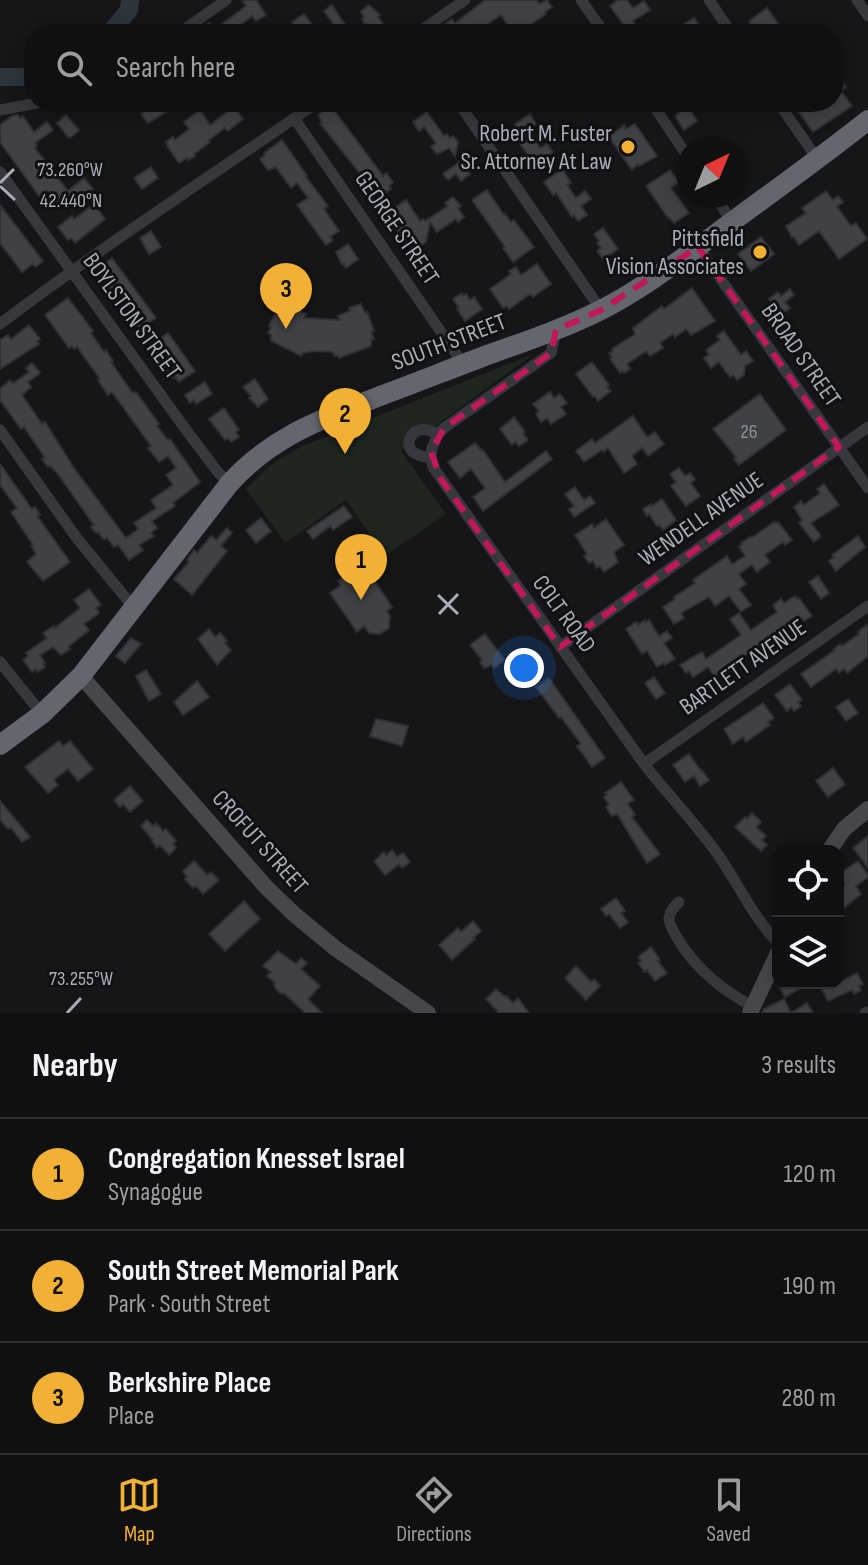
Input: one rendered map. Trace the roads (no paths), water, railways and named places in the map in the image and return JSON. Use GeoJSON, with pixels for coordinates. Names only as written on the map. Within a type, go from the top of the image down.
{"type":"FeatureCollection","features":[{"type":"Feature","properties":{"kind":"highway","name":"SOUTH STREET"},"geometry":{"type":"LineString","coordinates":[[0,745],[42,714],[81,676],[229,484],[261,454],[304,427],[601,310],[698,247],[868,120]]}},
{"type":"Feature","properties":{"kind":"highway","name":"SOUTH STREET"},"geometry":{"type":"LineString","coordinates":[[818,160],[868,132]]}},
{"type":"Feature","properties":{"kind":"street"},"geometry":{"type":"LineString","coordinates":[[192,24],[226,0]]}},
{"type":"Feature","properties":{"kind":"street"},"geometry":{"type":"LineString","coordinates":[[430,24],[465,0]]}},
{"type":"Feature","properties":{"kind":"street"},"geometry":{"type":"LineString","coordinates":[[581,0],[598,24]]}},
{"type":"Feature","properties":{"kind":"street"},"geometry":{"type":"LineString","coordinates":[[709,0],[725,24]]}},
{"type":"Feature","properties":{"kind":"street"},"geometry":{"type":"LineString","coordinates":[[857,0],[868,16]]}},
{"type":"Feature","properties":{"kind":"street"},"geometry":{"type":"LineString","coordinates":[[0,110],[24,105]]}},
{"type":"Feature","properties":{"kind":"street"},"geometry":{"type":"LineString","coordinates":[[0,324],[214,171],[303,112]]}},
{"type":"Feature","properties":{"kind":"street"},"geometry":{"type":"LineString","coordinates":[[465,112],[601,310]]}},
{"type":"Feature","properties":{"kind":"street"},"geometry":{"type":"LineString","coordinates":[[658,112],[676,139]]}},
{"type":"Feature","properties":{"kind":"street"},"geometry":{"type":"LineString","coordinates":[[785,112],[818,160]]}},
{"type":"Feature","properties":{"kind":"street","name":"GEORGE STREET"},"geometry":{"type":"LineString","coordinates":[[294,118],[463,364]]}},
{"type":"Feature","properties":{"kind":"street","name":"BOYLSTON STREET"},"geometry":{"type":"LineString","coordinates":[[0,172],[184,427],[229,484]]}},
{"type":"Feature","properties":{"kind":"street"},"geometry":{"type":"LineString","coordinates":[[723,208],[732,222]]}},
{"type":"Feature","properties":{"kind":"street","name":"BROAD STREET"},"geometry":{"type":"LineString","coordinates":[[698,247],[868,488]]}},
{"type":"Feature","properties":{"kind":"street"},"geometry":{"type":"LineString","coordinates":[[431,458],[438,434],[460,415],[551,353],[556,330]]}},
{"type":"Feature","properties":{"kind":"street","name":"WENDELL AVENUE"},"geometry":{"type":"LineString","coordinates":[[560,647],[868,427]]}},
{"type":"Feature","properties":{"kind":"street","name":"COLT ROAD"},"geometry":{"type":"LineString","coordinates":[[438,434],[421,429],[414,432],[409,446],[412,451],[431,458],[441,479],[560,647],[666,793],[710,844],[760,923],[772,936]]}},
{"type":"Feature","properties":{"kind":"street"},"geometry":{"type":"LineString","coordinates":[[0,430],[76,537],[134,608]]}},
{"type":"Feature","properties":{"kind":"street","name":"BARTLETT AVENUE"},"geometry":{"type":"LineString","coordinates":[[644,764],[868,606]]}},
{"type":"Feature","properties":{"kind":"street"},"geometry":{"type":"LineString","coordinates":[[0,662],[42,714]]}},
{"type":"Feature","properties":{"kind":"street","name":"CROFUT STREET"},"geometry":{"type":"LineString","coordinates":[[81,676],[266,887],[335,948],[428,1013]]}},
{"type":"Feature","properties":{"kind":"street"},"geometry":{"type":"LineString","coordinates":[[833,845],[844,829],[868,809]]}},
{"type":"Feature","properties":{"kind":"street"},"geometry":{"type":"LineString","coordinates":[[679,902],[672,910],[669,921],[692,959],[715,982],[752,1010],[772,966]]}},
{"type":"Feature","properties":{"kind":"waterway"},"geometry":{"type":"LineString","coordinates":[[117,24],[129,10],[130,0]]}},
{"type":"Feature","properties":{"kind":"waterway"},"geometry":{"type":"LineString","coordinates":[[0,77],[24,77]]}},
{"type":"Feature","properties":{"kind":"place","name":"Robert M. Fuster Sr. Attorney At Law"},"geometry":{"type":"Point","coordinates":[628,147]}},
{"type":"Feature","properties":{"kind":"place","name":"Pittsfield Vision Associates"},"geometry":{"type":"Point","coordinates":[760,252]}},
{"type":"Feature","properties":{"kind":"place","name":"Berkshire Place"},"geometry":{"type":"Point","coordinates":[286,329]}},
{"type":"Feature","properties":{"kind":"place","name":"South Street Memorial Park"},"geometry":{"type":"Point","coordinates":[345,454]}},
{"type":"Feature","properties":{"kind":"place","name":"Congregation Knesset Israel"},"geometry":{"type":"Point","coordinates":[361,600]}}]}
